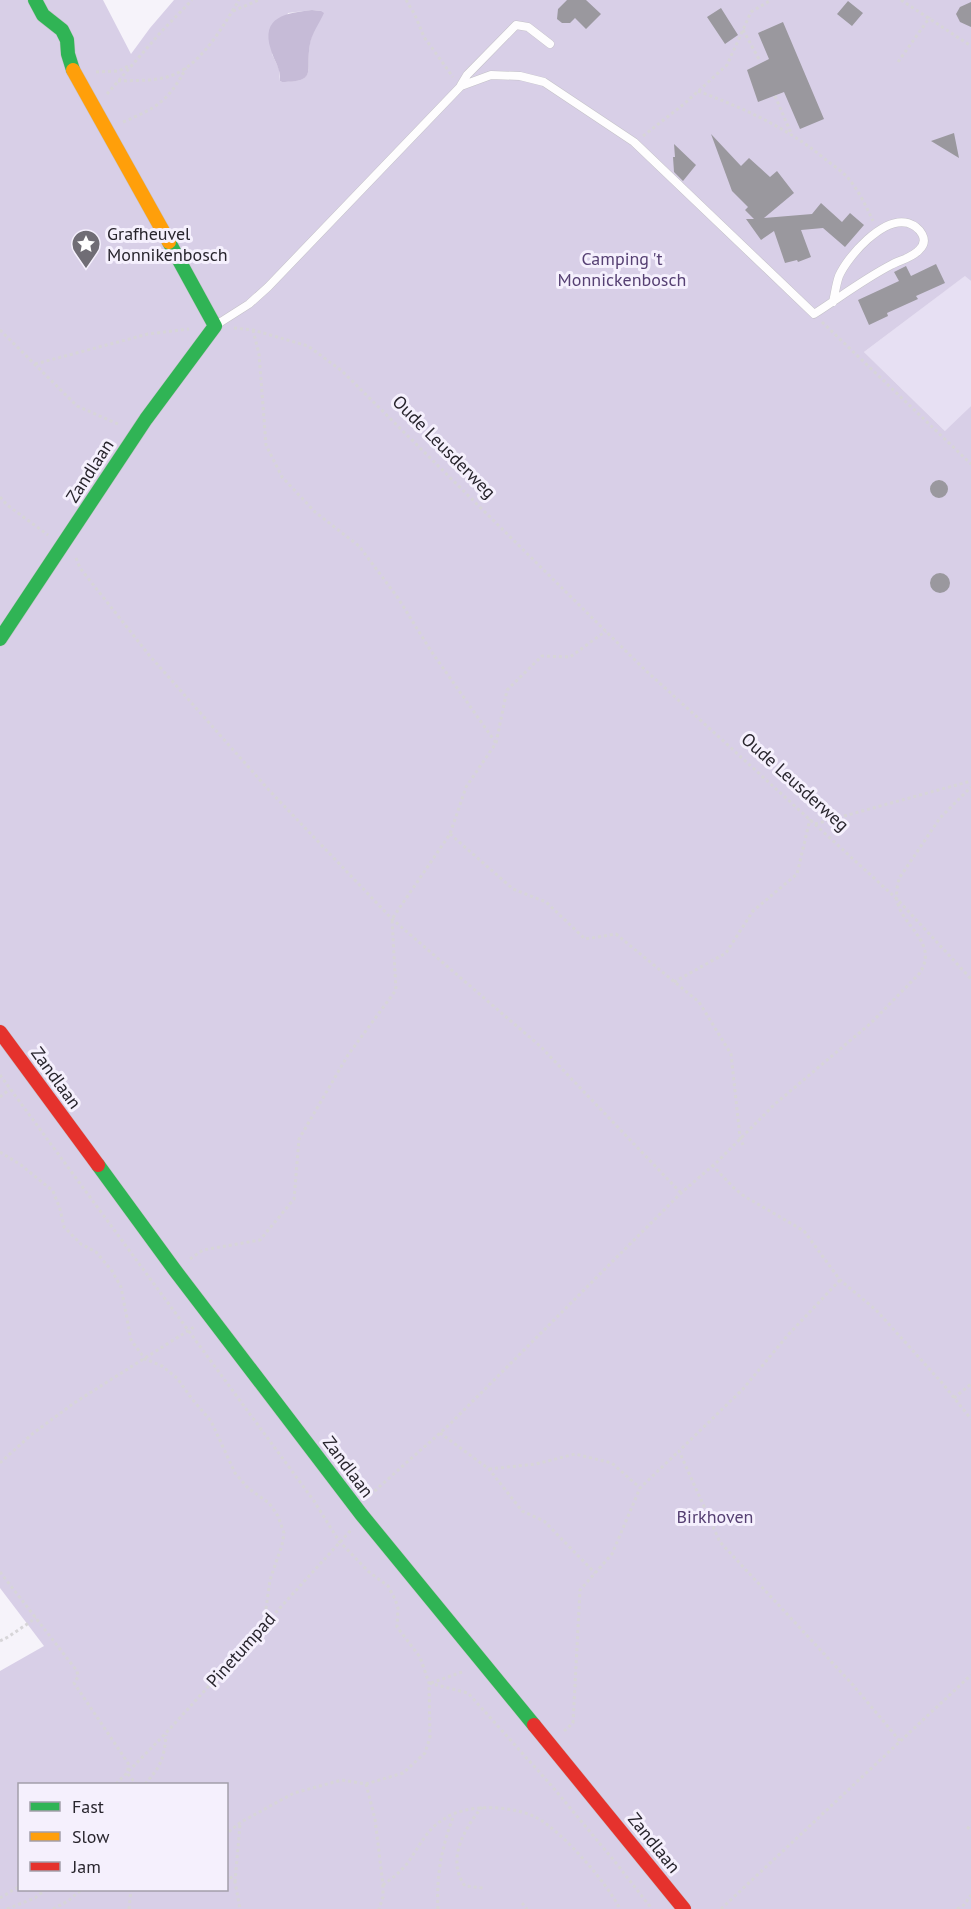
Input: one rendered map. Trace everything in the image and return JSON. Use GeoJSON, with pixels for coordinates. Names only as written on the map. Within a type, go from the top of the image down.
{"type":"FeatureCollection","features":[{"type":"Feature","properties":{"kind":"street"},"geometry":{"type":"LineString","coordinates":[[35,0],[43,15],[62,30],[67,40],[71,67],[215,326]]}},
{"type":"Feature","properties":{"kind":"street","name":"Zandlaan"},"geometry":{"type":"LineString","coordinates":[[0,639],[146,419],[215,326]]}},
{"type":"Feature","properties":{"kind":"street","name":"Zandlaan"},"geometry":{"type":"LineString","coordinates":[[0,1032],[174,1269],[361,1514],[684,1909]]}},
{"type":"Feature","properties":{"kind":"lane"},"geometry":{"type":"LineString","coordinates":[[215,326],[249,304],[268,287],[461,86],[467,75],[516,25],[528,27],[549,44]]}},
{"type":"Feature","properties":{"kind":"lane"},"geometry":{"type":"LineString","coordinates":[[461,86],[490,75],[520,76],[543,81],[634,142],[814,314],[833,302],[890,265],[912,256],[920,250],[924,237],[910,224],[903,222],[894,223],[877,231],[844,266],[838,278],[833,302]]}},
{"type":"Feature","properties":{"kind":"path"},"geometry":{"type":"LineString","coordinates":[[192,0],[118,81],[162,78],[187,67],[215,40],[239,0]]}},
{"type":"Feature","properties":{"kind":"path"},"geometry":{"type":"LineString","coordinates":[[233,11],[259,0]]}},
{"type":"Feature","properties":{"kind":"path"},"geometry":{"type":"LineString","coordinates":[[406,0],[435,55],[461,86]]}},
{"type":"Feature","properties":{"kind":"path"},"geometry":{"type":"LineString","coordinates":[[634,142],[727,65],[751,12],[771,0]]}},
{"type":"Feature","properties":{"kind":"path"},"geometry":{"type":"LineString","coordinates":[[901,0],[971,46]]}},
{"type":"Feature","properties":{"kind":"path"},"geometry":{"type":"LineString","coordinates":[[898,62],[930,17]]}},
{"type":"Feature","properties":{"kind":"path"},"geometry":{"type":"LineString","coordinates":[[743,30],[760,62]]}},
{"type":"Feature","properties":{"kind":"path"},"geometry":{"type":"LineString","coordinates":[[77,77],[94,72],[119,71],[132,64]]}},
{"type":"Feature","properties":{"kind":"path"},"geometry":{"type":"LineString","coordinates":[[107,129],[155,108],[176,87],[187,67]]}},
{"type":"Feature","properties":{"kind":"path"},"geometry":{"type":"LineString","coordinates":[[698,91],[780,127],[847,177],[865,204],[877,231]]}},
{"type":"Feature","properties":{"kind":"path"},"geometry":{"type":"LineString","coordinates":[[775,96],[792,135]]}},
{"type":"Feature","properties":{"kind":"path"},"geometry":{"type":"LineString","coordinates":[[814,314],[971,464]]}},
{"type":"Feature","properties":{"kind":"path","name":"Oude Leusderweg"},"geometry":{"type":"LineString","coordinates":[[35,364],[147,334],[215,326],[253,330],[308,346],[342,371],[642,667],[897,899]]}},
{"type":"Feature","properties":{"kind":"path"},"geometry":{"type":"LineString","coordinates":[[0,330],[77,406],[122,425],[146,419]]}},
{"type":"Feature","properties":{"kind":"path"},"geometry":{"type":"LineString","coordinates":[[253,330],[259,354],[266,445],[282,477],[315,512],[359,546],[398,598],[431,651],[496,743]]}},
{"type":"Feature","properties":{"kind":"path"},"geometry":{"type":"LineString","coordinates":[[0,497],[7,505],[66,541],[80,568],[148,655],[267,788],[392,919],[540,1047],[681,1193]]}},
{"type":"Feature","properties":{"kind":"path"},"geometry":{"type":"LineString","coordinates":[[174,1269],[203,1250],[260,1240],[294,1198],[299,1139],[348,1055],[396,990],[392,919],[450,834],[466,787],[496,743],[507,690],[542,657],[570,657],[606,631]]}},
{"type":"Feature","properties":{"kind":"path"},"geometry":{"type":"LineString","coordinates":[[815,824],[971,781]]}},
{"type":"Feature","properties":{"kind":"path"},"geometry":{"type":"LineString","coordinates":[[971,787],[940,818],[919,847],[900,877],[897,899],[971,979]]}},
{"type":"Feature","properties":{"kind":"path"},"geometry":{"type":"LineString","coordinates":[[674,982],[726,953],[753,911],[797,874],[810,819]]}},
{"type":"Feature","properties":{"kind":"path"},"geometry":{"type":"LineString","coordinates":[[450,834],[513,889],[546,902],[585,939],[616,934],[699,1002],[731,1054],[740,1137],[743,1145]]}},
{"type":"Feature","properties":{"kind":"path","name":"Pinetumpad"},"geometry":{"type":"LineString","coordinates":[[118,1783],[166,1733],[339,1541],[360,1522],[362,1505],[368,1498],[489,1386],[740,1137],[792,1088],[871,1023],[911,983],[923,968],[924,945],[899,907],[897,899]]}},
{"type":"Feature","properties":{"kind":"path"},"geometry":{"type":"LineString","coordinates":[[0,1075],[314,1501],[339,1541],[369,1572],[387,1586],[398,1608],[398,1627],[420,1657],[429,1683],[430,1737],[425,1753],[403,1773],[366,1784],[342,1780],[294,1792],[241,1822],[228,1832]]}},
{"type":"Feature","properties":{"kind":"path"},"geometry":{"type":"LineString","coordinates":[[0,1096],[10,1089]]}},
{"type":"Feature","properties":{"kind":"path"},"geometry":{"type":"LineString","coordinates":[[0,1152],[53,1191],[64,1227],[81,1244],[96,1252],[112,1271],[121,1287],[131,1340],[145,1359],[162,1366],[177,1378],[211,1421],[235,1473],[248,1488],[269,1503],[278,1516],[284,1533],[270,1580],[264,1625]]}},
{"type":"Feature","properties":{"kind":"path"},"geometry":{"type":"LineString","coordinates":[[712,1166],[744,1196],[804,1231],[840,1280],[876,1310],[971,1419]]}},
{"type":"Feature","properties":{"kind":"path"},"geometry":{"type":"LineString","coordinates":[[550,1744],[573,1723],[580,1590],[612,1554],[640,1488],[743,1389],[787,1336],[840,1280]]}},
{"type":"Feature","properties":{"kind":"path"},"geometry":{"type":"LineString","coordinates":[[0,1463],[74,1403],[188,1330],[212,1319]]}},
{"type":"Feature","properties":{"kind":"path"},"geometry":{"type":"LineString","coordinates":[[954,1398],[971,1384]]}},
{"type":"Feature","properties":{"kind":"path"},"geometry":{"type":"LineString","coordinates":[[440,1433],[489,1469],[522,1511],[544,1521],[596,1573]]}},
{"type":"Feature","properties":{"kind":"path"},"geometry":{"type":"LineString","coordinates":[[679,1451],[720,1542],[853,1685],[900,1741]]}},
{"type":"Feature","properties":{"kind":"path"},"geometry":{"type":"LineString","coordinates":[[489,1469],[536,1464],[575,1454],[612,1464],[640,1488]]}},
{"type":"Feature","properties":{"kind":"path"},"geometry":{"type":"LineString","coordinates":[[0,1572],[77,1671],[78,1677],[74,1683],[128,1763],[128,1772],[135,1783]]}},
{"type":"Feature","properties":{"kind":"path"},"geometry":{"type":"LineString","coordinates":[[0,1641],[36,1618]]}},
{"type":"Feature","properties":{"kind":"path"},"geometry":{"type":"LineString","coordinates":[[429,1683],[484,1664]]}},
{"type":"Feature","properties":{"kind":"path"},"geometry":{"type":"LineString","coordinates":[[720,1909],[971,1675]]}},
{"type":"Feature","properties":{"kind":"path"},"geometry":{"type":"LineString","coordinates":[[429,1683],[468,1693],[551,1785],[652,1909]]}},
{"type":"Feature","properties":{"kind":"path"},"geometry":{"type":"LineString","coordinates":[[147,1783],[164,1756],[166,1733]]}},
{"type":"Feature","properties":{"kind":"path"},"geometry":{"type":"LineString","coordinates":[[366,1784],[375,1819],[383,1885],[379,1909]]}},
{"type":"Feature","properties":{"kind":"path"},"geometry":{"type":"LineString","coordinates":[[383,1885],[402,1870],[431,1829],[444,1818],[455,1813],[482,1808],[518,1810],[538,1819],[563,1839],[612,1894],[620,1909]]}},
{"type":"Feature","properties":{"kind":"path"},"geometry":{"type":"LineString","coordinates":[[482,1808],[470,1822],[460,1844],[457,1868],[459,1877],[465,1886],[483,1888]]}},
{"type":"Feature","properties":{"kind":"path"},"geometry":{"type":"LineString","coordinates":[[438,1909],[437,1877],[447,1833],[455,1813]]}},
{"type":"Feature","properties":{"kind":"path"},"geometry":{"type":"LineString","coordinates":[[240,1909],[235,1881],[241,1822]]}},
{"type":"Feature","properties":{"kind":"path"},"geometry":{"type":"LineString","coordinates":[[228,1874],[235,1881]]}},
{"type":"Feature","properties":{"kind":"path"},"geometry":{"type":"LineString","coordinates":[[0,1898],[18,1887]]}},
{"type":"Feature","properties":{"kind":"path"},"geometry":{"type":"LineString","coordinates":[[8,1909],[35,1898],[44,1891]]}},
{"type":"Feature","properties":{"kind":"path"},"geometry":{"type":"LineString","coordinates":[[53,1909],[80,1891]]}},
{"type":"Feature","properties":{"kind":"path"},"geometry":{"type":"LineString","coordinates":[[129,1909],[131,1891]]}},
{"type":"Feature","properties":{"kind":"path"},"geometry":{"type":"LineString","coordinates":[[957,1909],[971,1895]]}},
{"type":"Feature","properties":{"kind":"path"},"geometry":{"type":"LineString","coordinates":[[522,1903],[527,1909]]}},
{"type":"Feature","properties":{"kind":"shaded area"},"geometry":{"type":"Polygon","coordinates":[[[312,10],[324,13],[311,40],[308,73],[301,80],[282,82],[271,50],[269,30],[278,18],[312,10]]]}},
{"type":"Feature","properties":{"kind":"shaded area"},"geometry":{"type":"Polygon","coordinates":[[[966,275],[971,281],[971,406],[946,432],[864,352],[966,275]]]}},
{"type":"Feature","properties":{"kind":"green space"},"geometry":{"type":"Polygon","coordinates":[[[0,0],[103,0],[131,54],[174,0],[971,0],[971,281],[965,276],[864,352],[945,431],[971,406],[971,1909],[0,1909],[0,1671],[44,1646],[0,1588],[0,0]],[[321,11],[288,13],[272,54],[279,69],[280,81],[294,81],[306,76],[310,43],[321,11]]]}},
{"type":"Feature","properties":{"kind":"building"},"geometry":{"type":"Polygon","coordinates":[[[567,0],[586,0],[601,14],[586,29],[575,18],[570,23],[562,23],[557,19],[558,9],[567,0]]]}},
{"type":"Feature","properties":{"kind":"building"},"geometry":{"type":"Polygon","coordinates":[[[848,1],[863,13],[852,26],[837,14],[848,1]]]}},
{"type":"Feature","properties":{"kind":"building"},"geometry":{"type":"Polygon","coordinates":[[[971,2],[971,27],[960,22],[956,14],[960,7],[971,2]]]}},
{"type":"Feature","properties":{"kind":"building"},"geometry":{"type":"Polygon","coordinates":[[[721,8],[738,35],[725,44],[707,17],[721,8]]]}},
{"type":"Feature","properties":{"kind":"building"},"geometry":{"type":"Polygon","coordinates":[[[783,22],[824,119],[800,129],[784,92],[758,102],[747,70],[769,59],[758,33],[783,22]]]}},
{"type":"Feature","properties":{"kind":"building"},"geometry":{"type":"Polygon","coordinates":[[[954,133],[959,158],[931,141],[954,133]]]}},
{"type":"Feature","properties":{"kind":"building"},"geometry":{"type":"Polygon","coordinates":[[[711,134],[741,166],[749,158],[770,177],[777,171],[794,193],[764,218],[812,214],[821,203],[842,222],[850,213],[864,225],[845,247],[823,228],[801,230],[811,257],[798,262],[797,260],[785,263],[774,231],[761,240],[746,219],[754,219],[745,210],[748,207],[732,191],[711,134]]]}},
{"type":"Feature","properties":{"kind":"building"},"geometry":{"type":"Polygon","coordinates":[[[674,144],[696,165],[683,181],[674,172],[674,144]]]}},
{"type":"Feature","properties":{"kind":"building"},"geometry":{"type":"Polygon","coordinates":[[[936,264],[945,283],[916,296],[918,299],[887,313],[888,316],[869,325],[858,300],[899,281],[894,272],[906,266],[911,276],[936,264]]]}},
{"type":"Feature","properties":{"kind":"building"},"geometry":{"type":"Polygon","coordinates":[[[935,480],[943,480],[948,485],[946,496],[935,498],[930,493],[930,485],[935,480]]]}},
{"type":"Feature","properties":{"kind":"building"},"geometry":{"type":"Polygon","coordinates":[[[940,573],[947,576],[950,583],[947,590],[940,593],[933,590],[930,583],[933,576],[940,573]]]}},
{"type":"Feature","properties":{"kind":"traffic: fast"},"geometry":{"type":"LineString","coordinates":[[35,0],[43,15],[62,30],[67,40],[73,70]]}},
{"type":"Feature","properties":{"kind":"traffic: fast"},"geometry":{"type":"LineString","coordinates":[[0,639],[146,419],[215,326],[169,242]]}},
{"type":"Feature","properties":{"kind":"traffic: fast"},"geometry":{"type":"LineString","coordinates":[[98,1165],[174,1269],[361,1514],[534,1725]]}},
{"type":"Feature","properties":{"kind":"traffic: slow"},"geometry":{"type":"LineString","coordinates":[[73,70],[169,242]]}},
{"type":"Feature","properties":{"kind":"traffic: jam"},"geometry":{"type":"LineString","coordinates":[[0,1032],[98,1165]]}},
{"type":"Feature","properties":{"kind":"traffic: jam"},"geometry":{"type":"LineString","coordinates":[[534,1725],[684,1909]]}},
{"type":"Feature","properties":{"kind":"place","name":"Grafheuvel Monnikenbosch"},"geometry":{"type":"Point","coordinates":[86,270]}},
{"type":"Feature","properties":{"kind":"park label","name":"Camping 't Monnickenbosch"},"geometry":{"type":"Point","coordinates":[622,269]}},
{"type":"Feature","properties":{"kind":"park label","name":"Birkhoven"},"geometry":{"type":"Point","coordinates":[715,1517]}}]}
